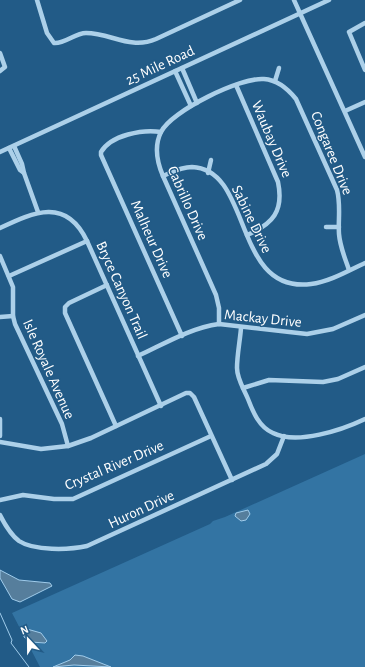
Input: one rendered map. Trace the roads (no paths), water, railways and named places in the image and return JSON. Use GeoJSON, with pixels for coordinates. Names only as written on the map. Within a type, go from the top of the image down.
{"type":"FeatureCollection","features":[{"type":"Feature","properties":{"kind":"street"},"geometry":{"type":"LineString","coordinates":[[37,0],[47,32],[52,41],[57,44],[74,35],[88,33],[132,43],[148,42],[240,0]]}},
{"type":"Feature","properties":{"kind":"street"},"geometry":{"type":"LineString","coordinates":[[294,0],[365,157]]}},
{"type":"Feature","properties":{"kind":"street","name":"25 Mile Road"},"geometry":{"type":"LineString","coordinates":[[0,152],[329,0]]}},
{"type":"Feature","properties":{"kind":"street"},"geometry":{"type":"LineString","coordinates":[[365,23],[349,32],[365,70]]}},
{"type":"Feature","properties":{"kind":"street"},"geometry":{"type":"LineString","coordinates":[[0,53],[5,67],[0,70]]}},
{"type":"Feature","properties":{"kind":"street"},"geometry":{"type":"LineString","coordinates":[[182,68],[197,103]]}},
{"type":"Feature","properties":{"kind":"street"},"geometry":{"type":"LineString","coordinates":[[274,81],[279,68]]}},
{"type":"Feature","properties":{"kind":"street"},"geometry":{"type":"LineString","coordinates":[[174,71],[191,106]]}},
{"type":"Feature","properties":{"kind":"street","name":"Cabrillo Drive"},"geometry":{"type":"LineString","coordinates":[[219,324],[219,308],[216,295],[162,176],[157,155],[157,143],[161,132],[176,115],[191,106],[251,79],[274,81]]}},
{"type":"Feature","properties":{"kind":"street","name":"Congaree Drive"},"geometry":{"type":"LineString","coordinates":[[274,81],[290,92],[296,99],[337,190],[340,202],[339,227],[341,249],[349,270]]}},
{"type":"Feature","properties":{"kind":"street","name":"Waubay Drive"},"geometry":{"type":"LineString","coordinates":[[236,85],[278,182],[281,193],[276,214],[269,223],[259,230],[247,235]]}},
{"type":"Feature","properties":{"kind":"street"},"geometry":{"type":"LineString","coordinates":[[344,111],[365,102]]}},
{"type":"Feature","properties":{"kind":"street","name":"Malheur Drive"},"geometry":{"type":"LineString","coordinates":[[161,132],[151,130],[138,131],[116,140],[103,148],[101,152],[182,336]]}},
{"type":"Feature","properties":{"kind":"street"},"geometry":{"type":"LineString","coordinates":[[0,228],[38,212],[24,173],[20,170],[12,147]]}},
{"type":"Feature","properties":{"kind":"street"},"geometry":{"type":"LineString","coordinates":[[208,173],[212,160]]}},
{"type":"Feature","properties":{"kind":"street","name":"Sabine Drive"},"geometry":{"type":"LineString","coordinates":[[162,176],[180,169],[191,167],[218,178],[226,190],[255,255],[262,266],[272,274],[285,281],[298,284],[322,282],[365,263]]}},
{"type":"Feature","properties":{"kind":"street","name":"Bryce Canyon Trail"},"geometry":{"type":"LineString","coordinates":[[38,212],[58,213],[68,217],[77,224],[87,241],[160,406]]}},
{"type":"Feature","properties":{"kind":"street"},"geometry":{"type":"LineString","coordinates":[[326,227],[339,227]]}},
{"type":"Feature","properties":{"kind":"street"},"geometry":{"type":"LineString","coordinates":[[9,276],[87,241]]}},
{"type":"Feature","properties":{"kind":"street","name":"Isle Royale Avenue"},"geometry":{"type":"LineString","coordinates":[[0,256],[9,276],[13,290],[13,316],[62,424],[68,446]]}},
{"type":"Feature","properties":{"kind":"street"},"geometry":{"type":"LineString","coordinates":[[107,285],[72,301],[65,307],[65,313],[116,426]]}},
{"type":"Feature","properties":{"kind":"street"},"geometry":{"type":"LineString","coordinates":[[0,317],[13,316]]}},
{"type":"Feature","properties":{"kind":"street","name":"Mackay Drive"},"geometry":{"type":"LineString","coordinates":[[138,356],[200,328],[219,324],[295,334],[319,333],[333,330],[365,316]]}},
{"type":"Feature","properties":{"kind":"street"},"geometry":{"type":"LineString","coordinates":[[241,328],[237,368],[257,418],[264,427],[273,433],[284,436],[308,436],[323,433],[365,419]]}},
{"type":"Feature","properties":{"kind":"street"},"geometry":{"type":"LineString","coordinates":[[244,388],[268,380],[323,382],[338,379],[365,367]]}},
{"type":"Feature","properties":{"kind":"street"},"geometry":{"type":"LineString","coordinates":[[0,442],[41,448],[68,446],[190,393],[194,396],[232,480]]}},
{"type":"Feature","properties":{"kind":"street"},"geometry":{"type":"LineString","coordinates":[[0,419],[0,436]]}},
{"type":"Feature","properties":{"kind":"street","name":"Crystal River Drive"},"geometry":{"type":"LineString","coordinates":[[0,500],[23,495],[54,499],[73,499],[211,436]]}},
{"type":"Feature","properties":{"kind":"street","name":"Huron Drive"},"geometry":{"type":"LineString","coordinates":[[0,515],[11,534],[23,543],[57,549],[77,548],[94,543],[269,462],[280,450],[284,436]]}},
{"type":"Feature","properties":{"kind":"waterway"},"geometry":{"type":"LineString","coordinates":[[0,613],[12,640],[11,643],[29,667]]}}]}
